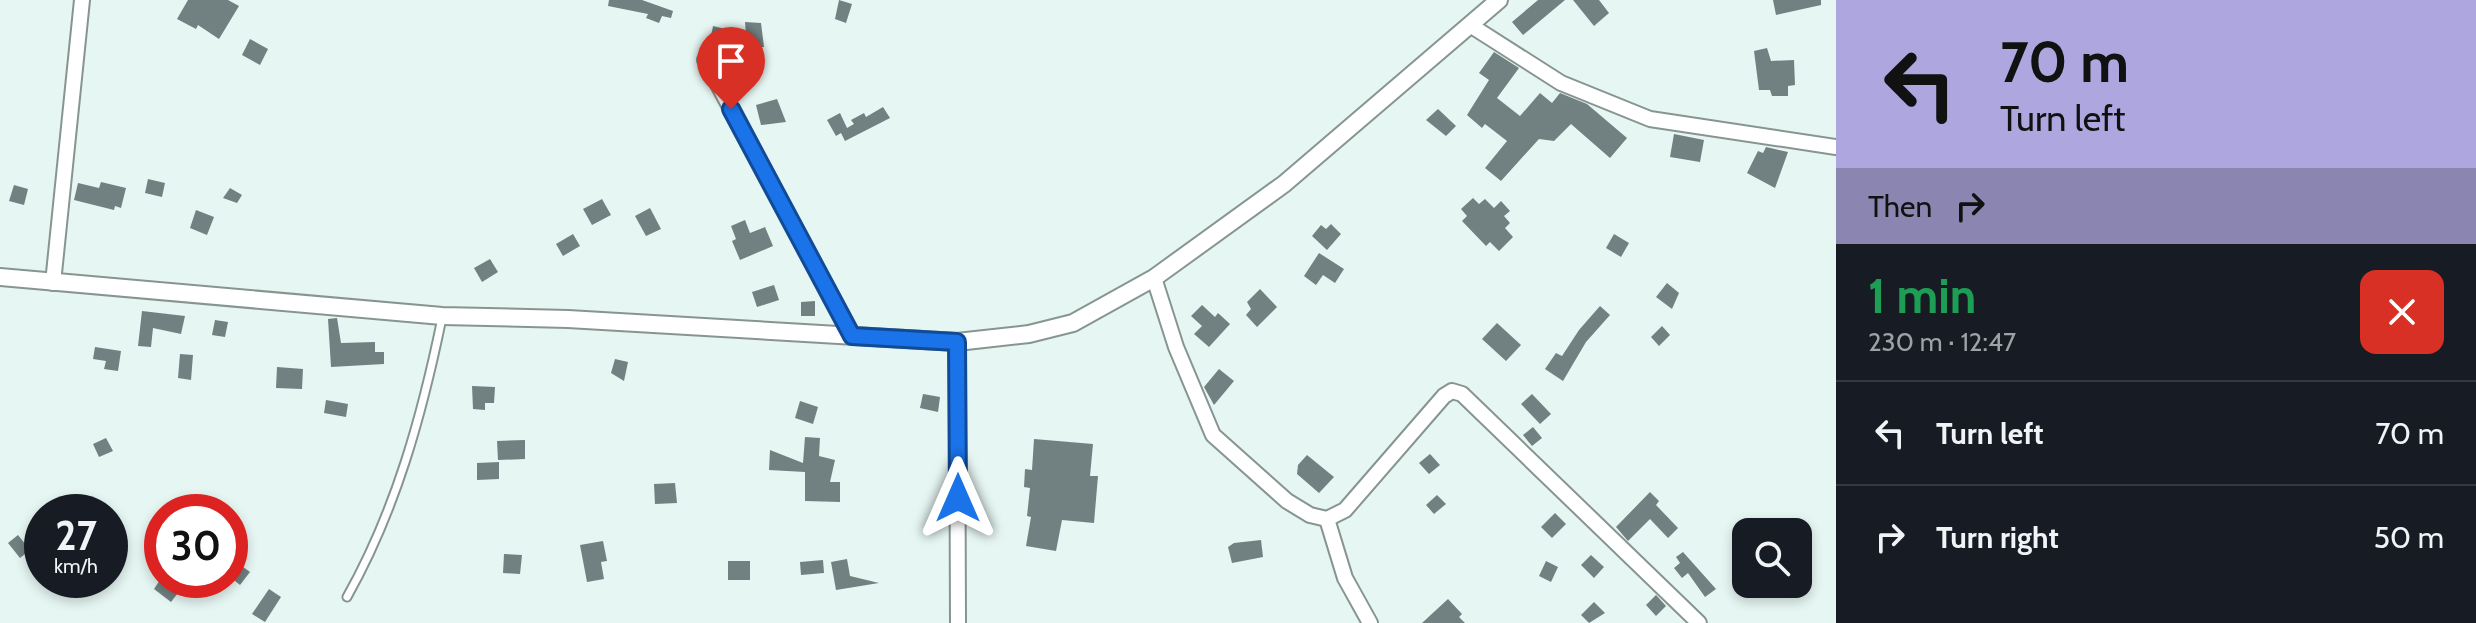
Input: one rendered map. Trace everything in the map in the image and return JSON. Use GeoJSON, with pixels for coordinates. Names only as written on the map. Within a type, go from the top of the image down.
{"type":"FeatureCollection","features":[{"type":"Feature","properties":{"kind":"street"},"geometry":{"type":"LineString","coordinates":[[53,283],[82,0]]}},
{"type":"Feature","properties":{"kind":"street"},"geometry":{"type":"LineString","coordinates":[[0,277],[442,316],[568,319],[957,342],[1029,334],[1073,323],[1154,278],[1284,184],[1499,0]]}},
{"type":"Feature","properties":{"kind":"street"},"geometry":{"type":"LineString","coordinates":[[1470,25],[1561,83],[1650,119],[1836,147]]}},
{"type":"Feature","properties":{"kind":"street"},"geometry":{"type":"LineString","coordinates":[[705,60],[852,336]]}},
{"type":"Feature","properties":{"kind":"street"},"geometry":{"type":"LineString","coordinates":[[1154,278],[1182,361],[1213,435],[1287,501],[1310,515],[1327,519],[1345,510],[1406,438],[1452,391],[1472,403],[1600,531],[1699,623]]}},
{"type":"Feature","properties":{"kind":"street"},"geometry":{"type":"LineString","coordinates":[[957,342],[958,623]]}},
{"type":"Feature","properties":{"kind":"street"},"geometry":{"type":"LineString","coordinates":[[1327,519],[1345,578],[1370,623]]}},
{"type":"Feature","properties":{"kind":"lane"},"geometry":{"type":"LineString","coordinates":[[347,597],[369,556],[417,432],[442,316]]}},
{"type":"Feature","properties":{"kind":"building"},"geometry":{"type":"Polygon","coordinates":[[[188,0],[228,0],[239,6],[219,39],[198,25],[196,29],[177,19],[188,0]]]}},
{"type":"Feature","properties":{"kind":"building"},"geometry":{"type":"Polygon","coordinates":[[[609,0],[642,0],[673,11],[671,18],[662,16],[659,23],[646,18],[648,14],[608,6],[609,0]]]}},
{"type":"Feature","properties":{"kind":"building"},"geometry":{"type":"Polygon","coordinates":[[[839,0],[852,4],[846,23],[835,19],[839,0]]]}},
{"type":"Feature","properties":{"kind":"building"},"geometry":{"type":"Polygon","coordinates":[[[1538,0],[1565,0],[1523,35],[1512,22],[1538,0]]]}},
{"type":"Feature","properties":{"kind":"building"},"geometry":{"type":"Polygon","coordinates":[[[1573,0],[1599,0],[1609,13],[1594,26],[1573,0]]]}},
{"type":"Feature","properties":{"kind":"building"},"geometry":{"type":"Polygon","coordinates":[[[1773,0],[1821,0],[1821,5],[1776,15],[1773,0]]]}},
{"type":"Feature","properties":{"kind":"building"},"geometry":{"type":"Polygon","coordinates":[[[745,22],[761,23],[764,47],[727,49],[727,45],[710,41],[713,26],[746,34],[745,22]]]}},
{"type":"Feature","properties":{"kind":"building"},"geometry":{"type":"Polygon","coordinates":[[[250,39],[268,49],[260,65],[242,55],[250,39]]]}},
{"type":"Feature","properties":{"kind":"building"},"geometry":{"type":"Polygon","coordinates":[[[1767,48],[1771,61],[1794,60],[1795,85],[1788,86],[1788,96],[1772,96],[1770,90],[1759,90],[1754,51],[1767,48]]]}},
{"type":"Feature","properties":{"kind":"building"},"geometry":{"type":"Polygon","coordinates":[[[1494,52],[1519,68],[1497,98],[1520,116],[1540,93],[1552,103],[1560,93],[1587,104],[1627,138],[1610,158],[1571,124],[1554,141],[1539,139],[1501,181],[1485,168],[1507,141],[1485,124],[1482,128],[1467,115],[1489,80],[1479,73],[1494,52]]]}},
{"type":"Feature","properties":{"kind":"building"},"geometry":{"type":"Polygon","coordinates":[[[777,99],[786,122],[761,125],[756,105],[777,99]]]}},
{"type":"Feature","properties":{"kind":"building"},"geometry":{"type":"Polygon","coordinates":[[[883,107],[890,118],[845,141],[841,133],[836,136],[827,120],[840,113],[847,128],[854,124],[851,120],[864,113],[866,117],[883,107]]]}},
{"type":"Feature","properties":{"kind":"building"},"geometry":{"type":"Polygon","coordinates":[[[1438,109],[1456,126],[1446,136],[1426,120],[1438,109]]]}},
{"type":"Feature","properties":{"kind":"building"},"geometry":{"type":"Polygon","coordinates":[[[1674,134],[1704,140],[1700,162],[1670,157],[1674,134]]]}},
{"type":"Feature","properties":{"kind":"building"},"geometry":{"type":"Polygon","coordinates":[[[1766,147],[1788,152],[1775,188],[1747,173],[1758,151],[1763,153],[1766,147]]]}},
{"type":"Feature","properties":{"kind":"building"},"geometry":{"type":"Polygon","coordinates":[[[148,179],[165,183],[162,197],[145,193],[148,179]]]}},
{"type":"Feature","properties":{"kind":"building"},"geometry":{"type":"Polygon","coordinates":[[[101,182],[126,188],[121,208],[115,206],[114,210],[74,200],[78,183],[99,188],[101,182]]]}},
{"type":"Feature","properties":{"kind":"building"},"geometry":{"type":"Polygon","coordinates":[[[14,185],[28,189],[24,205],[9,201],[14,185]]]}},
{"type":"Feature","properties":{"kind":"building"},"geometry":{"type":"Polygon","coordinates":[[[230,188],[242,195],[237,203],[223,198],[230,188]]]}},
{"type":"Feature","properties":{"kind":"building"},"geometry":{"type":"Polygon","coordinates":[[[1473,198],[1479,204],[1485,199],[1494,208],[1501,201],[1510,211],[1504,216],[1510,223],[1505,228],[1513,237],[1499,251],[1490,242],[1486,246],[1462,221],[1467,216],[1461,209],[1473,198]]]}},
{"type":"Feature","properties":{"kind":"building"},"geometry":{"type":"Polygon","coordinates":[[[602,199],[611,215],[592,225],[583,209],[602,199]]]}},
{"type":"Feature","properties":{"kind":"building"},"geometry":{"type":"Polygon","coordinates":[[[650,208],[661,229],[646,236],[635,216],[650,208]]]}},
{"type":"Feature","properties":{"kind":"building"},"geometry":{"type":"Polygon","coordinates":[[[196,210],[214,217],[207,235],[190,228],[196,210]]]}},
{"type":"Feature","properties":{"kind":"building"},"geometry":{"type":"Polygon","coordinates":[[[745,220],[750,233],[765,227],[773,246],[740,260],[732,241],[736,239],[731,226],[745,220]]]}},
{"type":"Feature","properties":{"kind":"building"},"geometry":{"type":"Polygon","coordinates":[[[1331,224],[1341,234],[1327,250],[1312,236],[1321,225],[1326,229],[1331,224]]]}},
{"type":"Feature","properties":{"kind":"building"},"geometry":{"type":"Polygon","coordinates":[[[573,234],[580,246],[563,256],[556,244],[573,234]]]}},
{"type":"Feature","properties":{"kind":"building"},"geometry":{"type":"Polygon","coordinates":[[[1614,234],[1629,243],[1621,257],[1606,248],[1614,234]]]}},
{"type":"Feature","properties":{"kind":"building"},"geometry":{"type":"Polygon","coordinates":[[[1319,253],[1344,269],[1335,283],[1323,275],[1316,285],[1304,276],[1319,253]]]}},
{"type":"Feature","properties":{"kind":"building"},"geometry":{"type":"Polygon","coordinates":[[[490,259],[498,272],[482,282],[474,268],[490,259]]]}},
{"type":"Feature","properties":{"kind":"building"},"geometry":{"type":"Polygon","coordinates":[[[1667,283],[1679,293],[1672,309],[1656,297],[1667,283]]]}},
{"type":"Feature","properties":{"kind":"building"},"geometry":{"type":"Polygon","coordinates":[[[774,285],[779,300],[757,307],[752,292],[774,285]]]}},
{"type":"Feature","properties":{"kind":"building"},"geometry":{"type":"Polygon","coordinates":[[[1260,289],[1277,307],[1257,327],[1246,315],[1251,309],[1247,302],[1260,289]]]}},
{"type":"Feature","properties":{"kind":"building"},"geometry":{"type":"Polygon","coordinates":[[[815,301],[815,316],[801,316],[801,302],[815,301]]]}},
{"type":"Feature","properties":{"kind":"building"},"geometry":{"type":"Polygon","coordinates":[[[1202,305],[1215,317],[1218,313],[1230,324],[1209,347],[1194,334],[1202,326],[1191,316],[1202,305]]]}},
{"type":"Feature","properties":{"kind":"building"},"geometry":{"type":"Polygon","coordinates":[[[1600,306],[1610,315],[1586,342],[1563,381],[1545,369],[1556,353],[1562,356],[1600,306]]]}},
{"type":"Feature","properties":{"kind":"building"},"geometry":{"type":"Polygon","coordinates":[[[142,311],[185,316],[181,334],[153,328],[151,347],[138,346],[142,311]]]}},
{"type":"Feature","properties":{"kind":"building"},"geometry":{"type":"Polygon","coordinates":[[[337,318],[341,343],[375,342],[375,352],[384,352],[384,364],[331,367],[328,319],[337,318]]]}},
{"type":"Feature","properties":{"kind":"building"},"geometry":{"type":"Polygon","coordinates":[[[215,320],[228,322],[225,337],[212,335],[215,320]]]}},
{"type":"Feature","properties":{"kind":"building"},"geometry":{"type":"Polygon","coordinates":[[[1497,323],[1521,345],[1506,361],[1482,339],[1497,323]]]}},
{"type":"Feature","properties":{"kind":"building"},"geometry":{"type":"Polygon","coordinates":[[[1662,326],[1670,335],[1659,346],[1651,337],[1662,326]]]}},
{"type":"Feature","properties":{"kind":"building"},"geometry":{"type":"Polygon","coordinates":[[[95,347],[121,351],[118,371],[104,369],[106,361],[93,359],[95,347]]]}},
{"type":"Feature","properties":{"kind":"building"},"geometry":{"type":"Polygon","coordinates":[[[180,354],[193,355],[191,380],[178,378],[180,354]]]}},
{"type":"Feature","properties":{"kind":"building"},"geometry":{"type":"Polygon","coordinates":[[[615,359],[628,362],[624,381],[611,373],[615,359]]]}},
{"type":"Feature","properties":{"kind":"building"},"geometry":{"type":"Polygon","coordinates":[[[277,367],[303,369],[302,389],[276,388],[277,367]]]}},
{"type":"Feature","properties":{"kind":"building"},"geometry":{"type":"Polygon","coordinates":[[[1219,369],[1234,381],[1214,405],[1204,387],[1219,369]]]}},
{"type":"Feature","properties":{"kind":"building"},"geometry":{"type":"Polygon","coordinates":[[[472,386],[495,387],[494,403],[485,403],[485,410],[473,409],[472,386]]]}},
{"type":"Feature","properties":{"kind":"building"},"geometry":{"type":"Polygon","coordinates":[[[923,394],[940,397],[938,412],[920,408],[923,394]]]}},
{"type":"Feature","properties":{"kind":"building"},"geometry":{"type":"Polygon","coordinates":[[[1532,394],[1551,414],[1540,424],[1521,404],[1532,394]]]}},
{"type":"Feature","properties":{"kind":"building"},"geometry":{"type":"Polygon","coordinates":[[[326,400],[348,404],[346,417],[324,413],[326,400]]]}},
{"type":"Feature","properties":{"kind":"building"},"geometry":{"type":"Polygon","coordinates":[[[800,401],[818,407],[813,424],[795,418],[800,401]]]}},
{"type":"Feature","properties":{"kind":"building"},"geometry":{"type":"Polygon","coordinates":[[[1533,427],[1542,438],[1532,446],[1523,435],[1533,427]]]}},
{"type":"Feature","properties":{"kind":"building"},"geometry":{"type":"Polygon","coordinates":[[[805,437],[820,438],[819,456],[835,460],[830,482],[840,482],[840,502],[805,501],[805,472],[769,470],[770,450],[803,463],[805,437]]]}},
{"type":"Feature","properties":{"kind":"building"},"geometry":{"type":"Polygon","coordinates":[[[106,438],[113,451],[99,457],[93,444],[106,438]]]}},
{"type":"Feature","properties":{"kind":"building"},"geometry":{"type":"Polygon","coordinates":[[[1034,439],[1093,444],[1090,476],[1098,476],[1094,523],[1062,520],[1056,551],[1026,546],[1031,517],[1027,516],[1030,488],[1024,487],[1025,469],[1032,470],[1034,439]]]}},
{"type":"Feature","properties":{"kind":"building"},"geometry":{"type":"Polygon","coordinates":[[[525,440],[525,459],[498,460],[497,441],[525,440]]]}},
{"type":"Feature","properties":{"kind":"building"},"geometry":{"type":"Polygon","coordinates":[[[1430,454],[1440,465],[1429,474],[1419,463],[1430,454]]]}},
{"type":"Feature","properties":{"kind":"building"},"geometry":{"type":"Polygon","coordinates":[[[1307,455],[1334,477],[1319,493],[1297,474],[1298,465],[1307,455]]]}},
{"type":"Feature","properties":{"kind":"building"},"geometry":{"type":"Polygon","coordinates":[[[499,462],[499,479],[477,480],[477,463],[499,462]]]}},
{"type":"Feature","properties":{"kind":"building"},"geometry":{"type":"Polygon","coordinates":[[[675,483],[677,503],[655,504],[654,484],[675,483]]]}},
{"type":"Feature","properties":{"kind":"building"},"geometry":{"type":"Polygon","coordinates":[[[1650,492],[1659,501],[1656,505],[1678,528],[1668,538],[1650,519],[1628,541],[1616,527],[1650,492]]]}},
{"type":"Feature","properties":{"kind":"building"},"geometry":{"type":"Polygon","coordinates":[[[1437,495],[1446,504],[1434,514],[1426,505],[1437,495]]]}},
{"type":"Feature","properties":{"kind":"building"},"geometry":{"type":"Polygon","coordinates":[[[1555,513],[1566,524],[1552,538],[1541,527],[1555,513]]]}},
{"type":"Feature","properties":{"kind":"building"},"geometry":{"type":"Polygon","coordinates":[[[18,535],[24,542],[24,555],[20,558],[8,543],[18,535]]]}},
{"type":"Feature","properties":{"kind":"building"},"geometry":{"type":"Polygon","coordinates":[[[1261,540],[1263,557],[1232,563],[1228,547],[1234,543],[1261,540]]]}},
{"type":"Feature","properties":{"kind":"building"},"geometry":{"type":"Polygon","coordinates":[[[603,541],[607,561],[601,562],[604,579],[587,582],[580,545],[603,541]]]}},
{"type":"Feature","properties":{"kind":"building"},"geometry":{"type":"Polygon","coordinates":[[[1683,552],[1716,589],[1705,597],[1688,573],[1682,578],[1674,568],[1680,563],[1676,557],[1683,552]]]}},
{"type":"Feature","properties":{"kind":"building"},"geometry":{"type":"Polygon","coordinates":[[[504,554],[522,555],[520,574],[503,573],[504,554]]]}},
{"type":"Feature","properties":{"kind":"building"},"geometry":{"type":"Polygon","coordinates":[[[1591,555],[1604,567],[1594,578],[1581,565],[1591,555]]]}},
{"type":"Feature","properties":{"kind":"building"},"geometry":{"type":"Polygon","coordinates":[[[847,559],[850,576],[879,583],[836,590],[831,562],[847,559]]]}},
{"type":"Feature","properties":{"kind":"building"},"geometry":{"type":"Polygon","coordinates":[[[823,560],[824,573],[801,575],[800,562],[823,560]]]}},
{"type":"Feature","properties":{"kind":"building"},"geometry":{"type":"Polygon","coordinates":[[[728,561],[750,561],[750,580],[728,580],[728,561]]]}},
{"type":"Feature","properties":{"kind":"building"},"geometry":{"type":"Polygon","coordinates":[[[1546,561],[1558,567],[1551,582],[1539,576],[1546,561]]]}},
{"type":"Feature","properties":{"kind":"building"},"geometry":{"type":"Polygon","coordinates":[[[269,589],[281,597],[265,622],[252,614],[269,589]]]}},
{"type":"Feature","properties":{"kind":"building"},"geometry":{"type":"Polygon","coordinates":[[[1656,595],[1666,606],[1656,616],[1646,605],[1656,595]]]}},
{"type":"Feature","properties":{"kind":"building"},"geometry":{"type":"Polygon","coordinates":[[[1448,599],[1462,614],[1459,617],[1465,623],[1422,623],[1448,599]]]}},
{"type":"Feature","properties":{"kind":"building"},"geometry":{"type":"Polygon","coordinates":[[[1594,602],[1605,613],[1589,623],[1581,615],[1594,602]]]}},
{"type":"Feature","properties":{"kind":"route"},"geometry":{"type":"LineString","coordinates":[[731,109],[852,336],[957,342],[958,498]]}}]}
